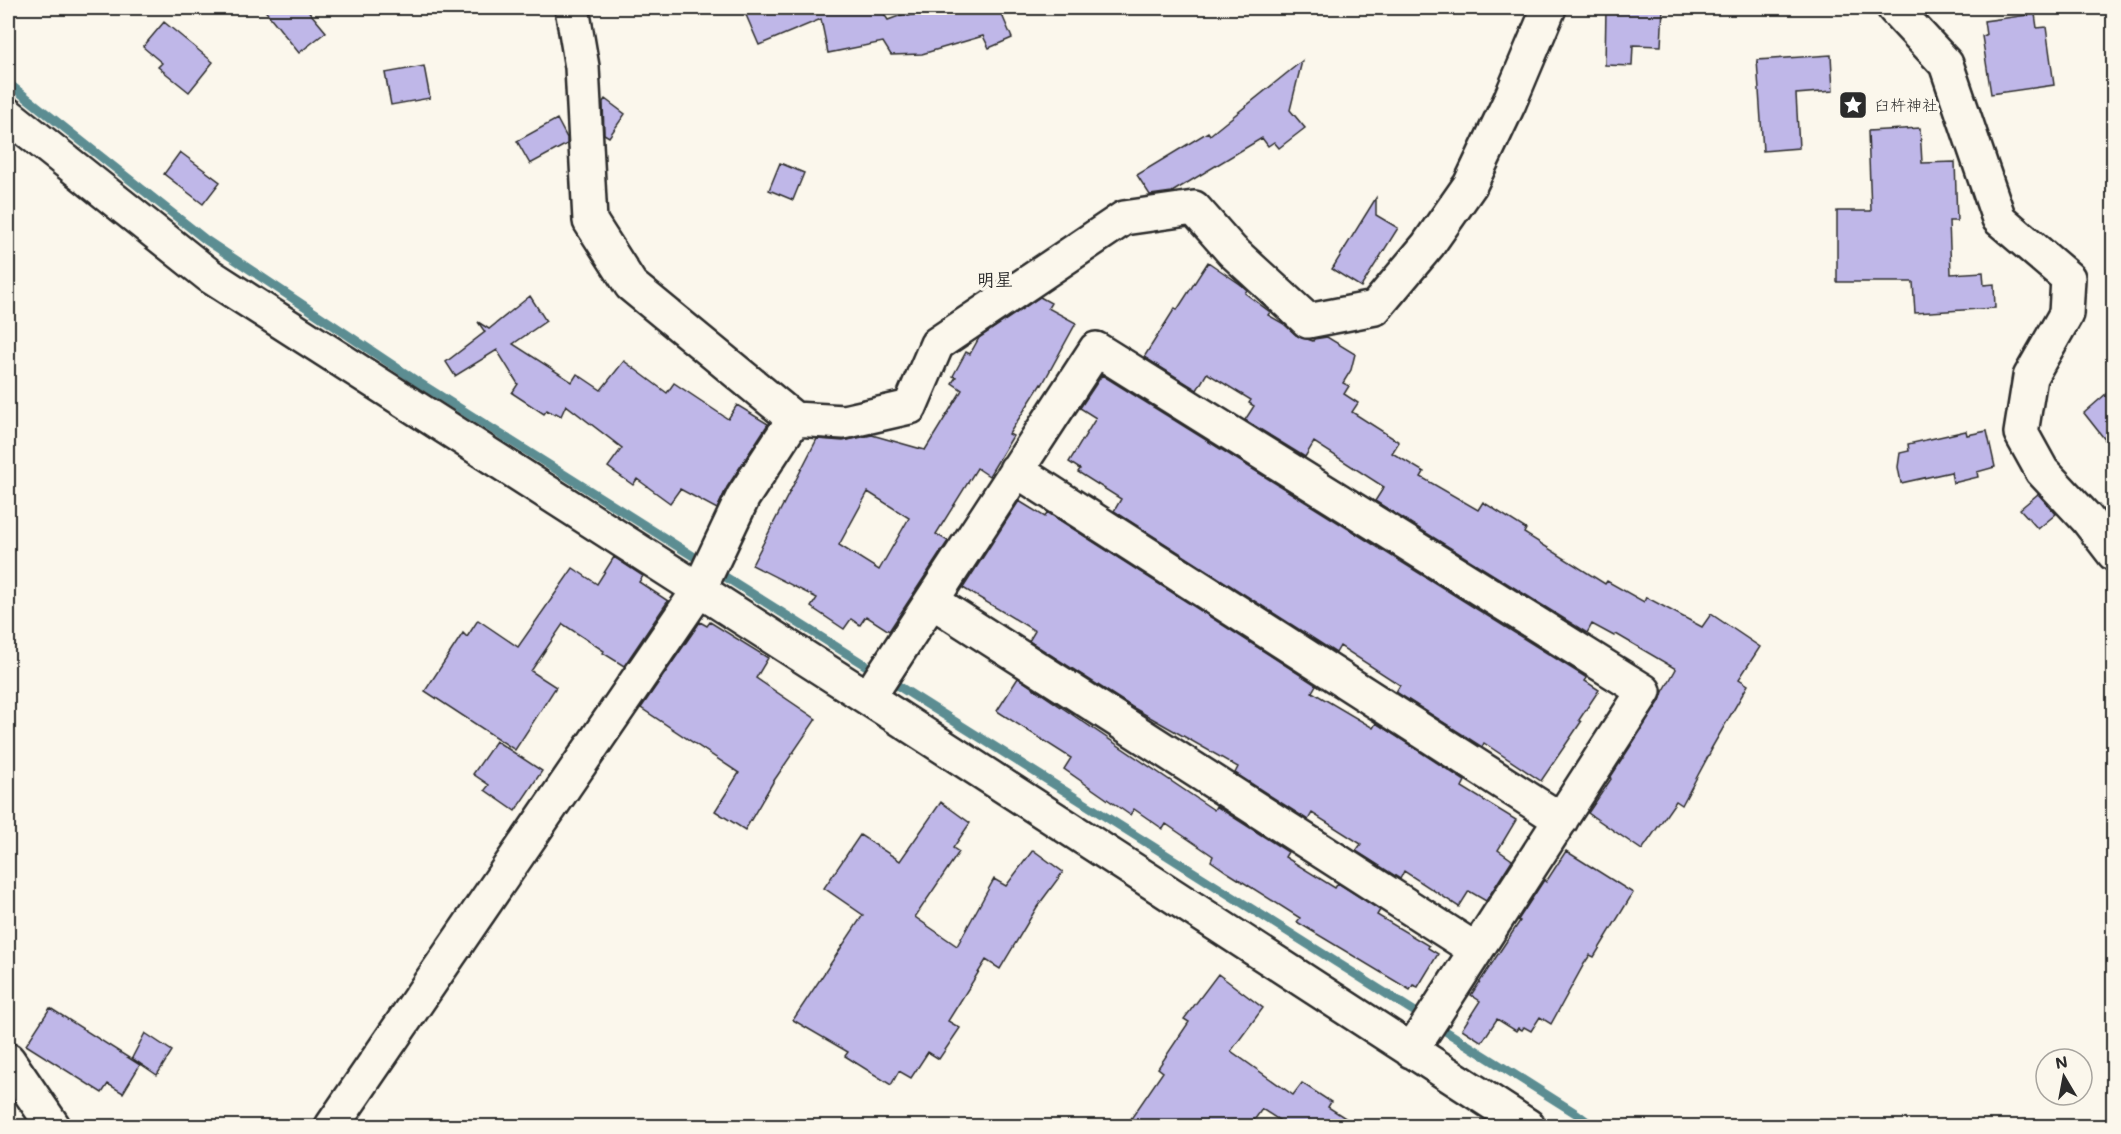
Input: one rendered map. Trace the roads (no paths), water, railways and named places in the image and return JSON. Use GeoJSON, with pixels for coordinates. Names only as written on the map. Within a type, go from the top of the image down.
{"type":"FeatureCollection","features":[{"type":"Feature","properties":{"kind":"street"},"geometry":{"type":"LineString","coordinates":[[572,8],[582,67],[590,221],[631,285],[794,419],[843,422],[910,407],[937,344],[1124,218],[1194,208],[1232,251],[1308,321],[1376,308],[1428,245],[1470,185],[1509,103],[1549,8]]}},
{"type":"Feature","properties":{"kind":"street"},"geometry":{"type":"LineString","coordinates":[[1894,8],[1946,64],[1999,219],[2068,278],[2066,314],[2030,377],[2021,433],[2042,471],[2087,519],[2114,554]]}},
{"type":"Feature","properties":{"kind":"street"},"geometry":{"type":"LineString","coordinates":[[8,115],[210,276],[706,576],[1422,1034],[1528,1126]]}},
{"type":"Feature","properties":{"kind":"street"},"geometry":{"type":"LineString","coordinates":[[876,686],[1096,348],[1644,691],[1422,1034]]}},
{"type":"Feature","properties":{"kind":"street"},"geometry":{"type":"LineString","coordinates":[[332,1126],[706,576],[743,497],[794,419]]}},
{"type":"Feature","properties":{"kind":"street"},"geometry":{"type":"LineString","coordinates":[[1016,471],[1561,820]]}},
{"type":"Feature","properties":{"kind":"street"},"geometry":{"type":"LineString","coordinates":[[932,601],[1476,950]]}},
{"type":"Feature","properties":{"kind":"street"},"geometry":{"type":"LineString","coordinates":[[8,1060],[53,1126]]}},
{"type":"Feature","properties":{"kind":"waterway"},"geometry":{"type":"LineString","coordinates":[[8,83],[206,240],[415,380],[704,563]]}},
{"type":"Feature","properties":{"kind":"waterway"},"geometry":{"type":"LineString","coordinates":[[716,571],[1593,1126]]}},
{"type":"Feature","properties":{"kind":"place","name":"臼杵神社"},"geometry":{"type":"Point","coordinates":[1853,105]}},
{"type":"Feature","properties":{"kind":"district","name":"明星"},"geometry":{"type":"Point","coordinates":[995,280]}}]}
